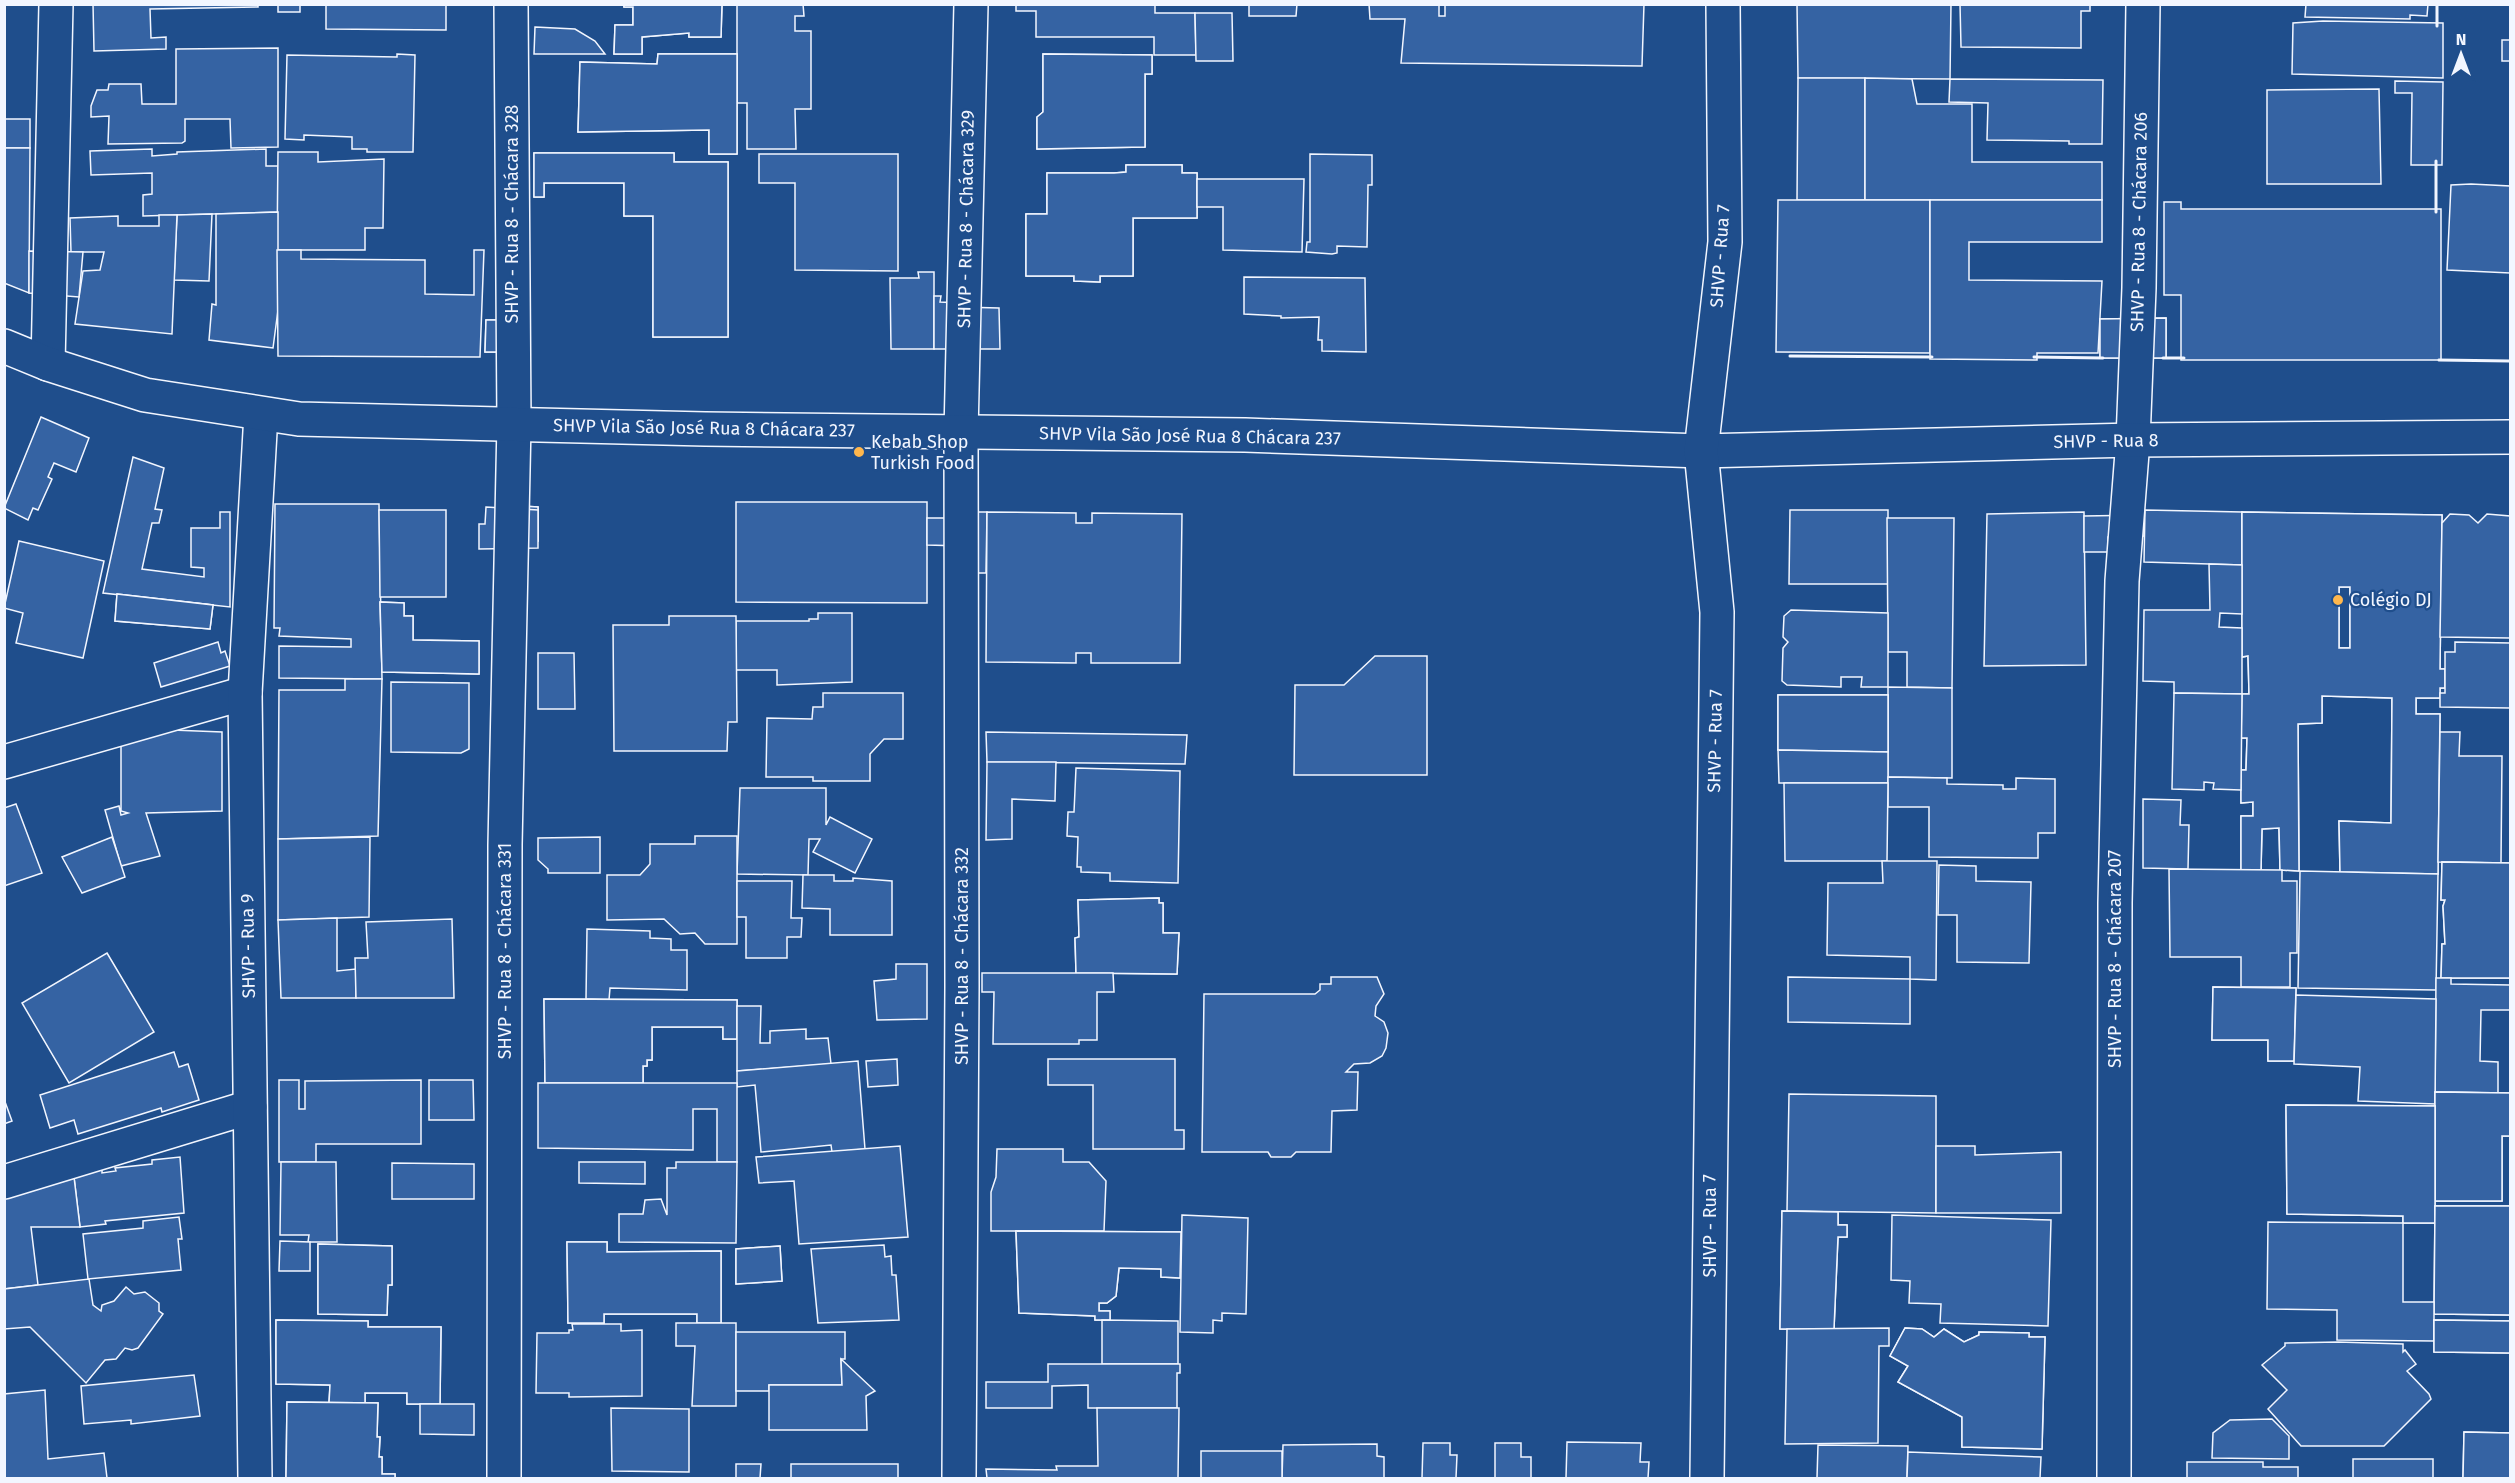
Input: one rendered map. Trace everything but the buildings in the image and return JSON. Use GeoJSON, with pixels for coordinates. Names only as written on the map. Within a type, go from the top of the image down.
{"type":"FeatureCollection","features":[{"type":"Feature","properties":{"kind":"street"},"geometry":{"type":"LineString","coordinates":[[48,364],[56,4]]}},
{"type":"Feature","properties":{"kind":"street","name":"SHVP - Rua 8 - Chácara 328"},"geometry":{"type":"LineString","coordinates":[[511,4],[514,423]]}},
{"type":"Feature","properties":{"kind":"street","name":"SHVP - Rua 8 - Chácara 329"},"geometry":{"type":"LineString","coordinates":[[961,433],[971,4]]}},
{"type":"Feature","properties":{"kind":"street","name":"SHVP - Rua 7"},"geometry":{"type":"LineString","coordinates":[[1707,1479],[1717,612],[1701,451],[1725,242],[1723,4]]}},
{"type":"Feature","properties":{"kind":"street","name":"SHVP - Rua 8 - Chácara 206"},"geometry":{"type":"LineString","coordinates":[[2133,440],[2139,288],[2143,4]]}},
{"type":"Feature","properties":{"kind":"street","name":"SHVP Vila São José Rua 8 Chácara 237"},"geometry":{"type":"LineString","coordinates":[[4,346],[48,364],[145,395],[299,419],[961,433],[1245,435],[1701,451]]}},
{"type":"Feature","properties":{"kind":"street","name":"SHVP - Rua 9"},"geometry":{"type":"LineString","coordinates":[[255,1479],[245,693],[261,414]]}},
{"type":"Feature","properties":{"kind":"street","name":"SHVP - Rua 8 - Chácara 331"},"geometry":{"type":"LineString","coordinates":[[504,1479],[505,845],[514,423]]}},
{"type":"Feature","properties":{"kind":"street","name":"SHVP - Rua 8 - Chácara 332"},"geometry":{"type":"LineString","coordinates":[[959,1479],[962,999],[961,433]]}},
{"type":"Feature","properties":{"kind":"street","name":"SHVP - Rua 8"},"geometry":{"type":"LineString","coordinates":[[1701,451],[2133,440],[2511,437]]}},
{"type":"Feature","properties":{"kind":"street","name":"SHVP - Rua 8 - Chácara 207"},"geometry":{"type":"LineString","coordinates":[[2114,1479],[2115,903],[2122,581],[2133,440]]}},
{"type":"Feature","properties":{"kind":"street"},"geometry":{"type":"LineString","coordinates":[[4,762],[245,693]]}},
{"type":"Feature","properties":{"kind":"street"},"geometry":{"type":"LineString","coordinates":[[4,1182],[250,1107]]}},
{"type":"Feature","properties":{"kind":"wall"},"geometry":{"type":"LineString","coordinates":[[2437,4],[2437,26]]}},
{"type":"Feature","properties":{"kind":"wall"},"geometry":{"type":"LineString","coordinates":[[2436,161],[2436,212]]}},
{"type":"Feature","properties":{"kind":"wall"},"geometry":{"type":"LineString","coordinates":[[1790,356],[1932,357]]}},
{"type":"Feature","properties":{"kind":"wall"},"geometry":{"type":"LineString","coordinates":[[2034,357],[2103,358]]}},
{"type":"Feature","properties":{"kind":"wall"},"geometry":{"type":"LineString","coordinates":[[2163,358],[2184,358]]}},
{"type":"Feature","properties":{"kind":"wall"},"geometry":{"type":"LineString","coordinates":[[2439,360],[2510,361]]}},
{"type":"Feature","properties":{"kind":"place","name":"Kebab Shop Turkish Food"},"geometry":{"type":"Point","coordinates":[859,452]}},
{"type":"Feature","properties":{"kind":"place","name":"Colégio DJ"},"geometry":{"type":"Point","coordinates":[2338,600]}}]}
